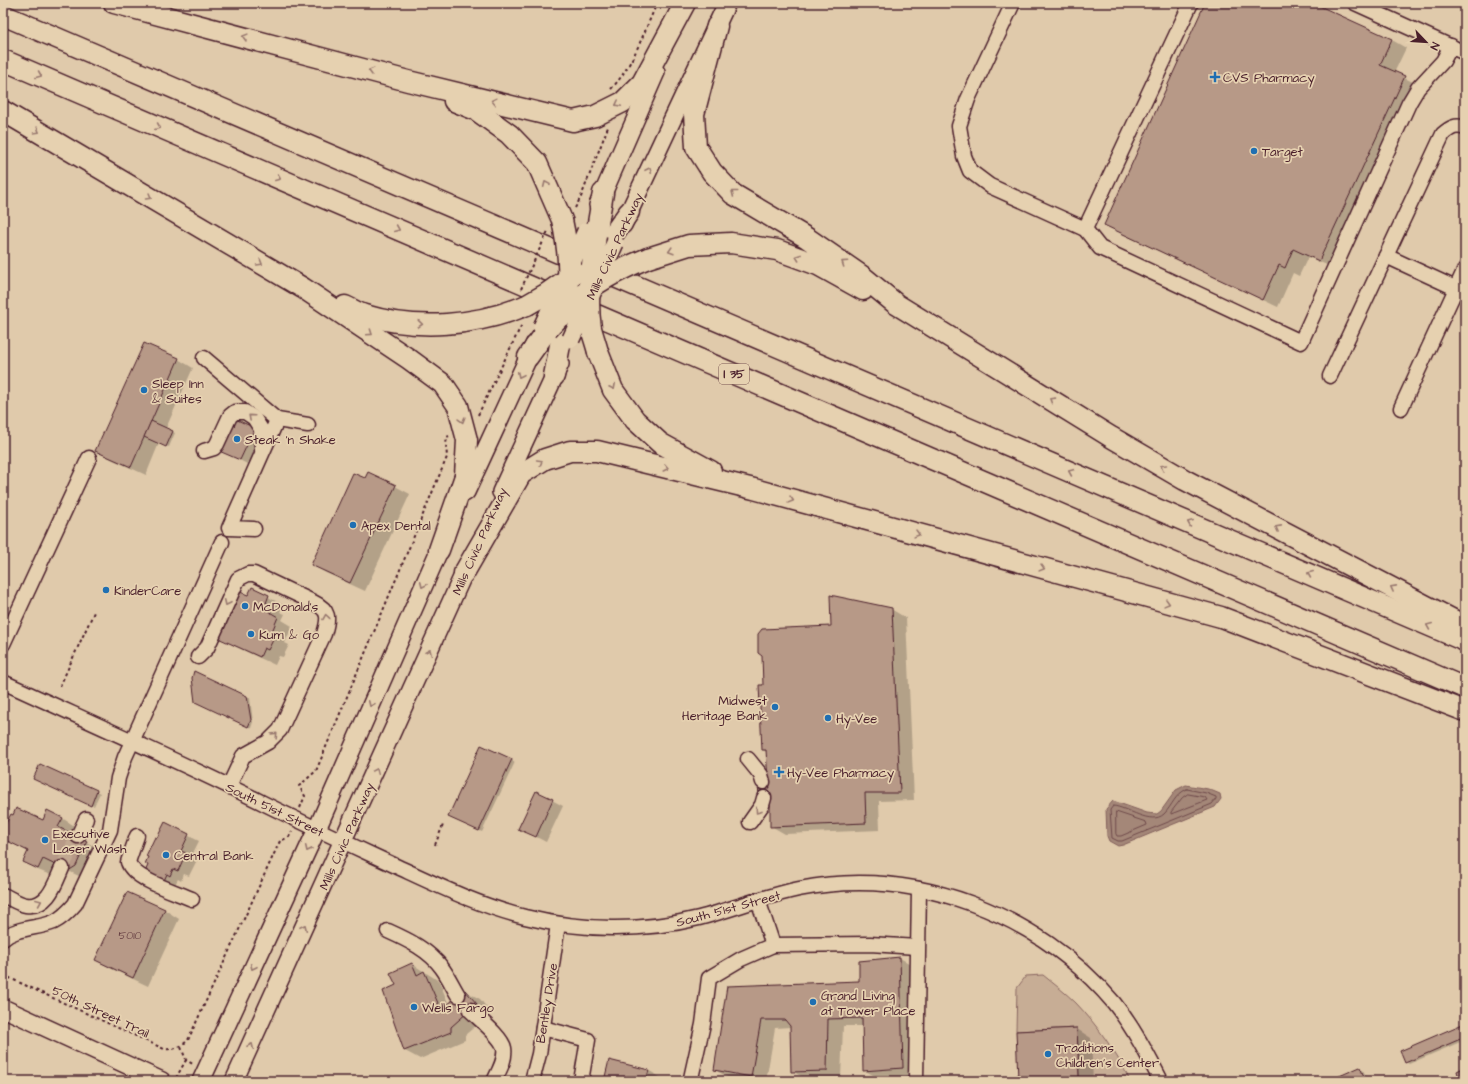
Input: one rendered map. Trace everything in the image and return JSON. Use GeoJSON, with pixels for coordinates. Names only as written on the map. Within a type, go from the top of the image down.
{"type":"FeatureCollection","features":[{"type":"Feature","properties":{"kind":"highway"},"geometry":{"type":"LineString","coordinates":[[114,3],[408,81],[573,121],[595,116],[624,102],[642,83],[685,3]]}},
{"type":"Feature","properties":{"kind":"highway"},"geometry":{"type":"LineString","coordinates":[[3,15],[1465,641]]}},
{"type":"Feature","properties":{"kind":"highway"},"geometry":{"type":"LineString","coordinates":[[717,26],[694,114],[696,147],[712,172],[733,194],[807,238],[856,271],[896,304],[1110,437],[1185,480],[1465,626]]}},
{"type":"Feature","properties":{"kind":"highway","name":"I 35"},"geometry":{"type":"LineString","coordinates":[[3,60],[1465,688]]}},
{"type":"Feature","properties":{"kind":"highway"},"geometry":{"type":"LineString","coordinates":[[408,81],[476,110],[509,134],[537,163],[562,220],[567,244],[565,311],[556,333],[554,376]]}},
{"type":"Feature","properties":{"kind":"highway"},"geometry":{"type":"LineString","coordinates":[[3,111],[303,288],[410,359],[443,384],[458,406],[467,440],[465,476],[439,550]]}},
{"type":"Feature","properties":{"kind":"highway"},"geometry":{"type":"LineString","coordinates":[[603,193],[601,237],[593,258],[591,328],[598,352],[613,390],[635,420],[660,443],[705,469],[754,489]]}},
{"type":"Feature","properties":{"kind":"highway"},"geometry":{"type":"LineString","coordinates":[[601,237],[629,212]]}},
{"type":"Feature","properties":{"kind":"highway"},"geometry":{"type":"LineString","coordinates":[[565,311],[622,268],[689,245],[731,243],[777,250],[818,265],[858,288],[896,304]]}},
{"type":"Feature","properties":{"kind":"highway"},"geometry":{"type":"LineString","coordinates":[[303,288],[365,315],[397,322],[431,325],[470,322],[518,313],[546,294],[593,258]]}},
{"type":"Feature","properties":{"kind":"highway"},"geometry":{"type":"LineString","coordinates":[[528,357],[556,333]]}},
{"type":"Feature","properties":{"kind":"highway"},"geometry":{"type":"LineString","coordinates":[[464,573],[521,474],[546,459],[570,451],[597,451],[754,489],[1222,618],[1465,710]]}},
{"type":"Feature","properties":{"kind":"main road"},"geometry":{"type":"LineString","coordinates":[[603,193],[685,3]]}},
{"type":"Feature","properties":{"kind":"main road","name":"Mills Civic Parkway"},"geometry":{"type":"LineString","coordinates":[[629,212],[727,3]]}},
{"type":"Feature","properties":{"kind":"main road"},"geometry":{"type":"LineString","coordinates":[[556,333],[567,277],[601,237]]}},
{"type":"Feature","properties":{"kind":"main road","name":"Mills Civic Parkway"},"geometry":{"type":"LineString","coordinates":[[556,333],[591,292],[601,237]]}},
{"type":"Feature","properties":{"kind":"main road"},"geometry":{"type":"LineString","coordinates":[[201,1081],[317,829],[439,550],[528,357]]}},
{"type":"Feature","properties":{"kind":"main road","name":"Mills Civic Parkway"},"geometry":{"type":"LineString","coordinates":[[234,1081],[344,842],[554,376]]}},
{"type":"Feature","properties":{"kind":"main road"},"geometry":{"type":"LineString","coordinates":[[3,1008],[162,1081]]}},
{"type":"Feature","properties":{"kind":"street"},"geometry":{"type":"LineString","coordinates":[[1013,3],[968,99],[959,126],[964,156],[970,171],[990,186],[1085,230],[1100,248],[1301,342],[1409,103],[1418,88],[1443,61],[1451,46]]}},
{"type":"Feature","properties":{"kind":"street"},"geometry":{"type":"LineString","coordinates":[[1085,230],[1191,3]]}},
{"type":"Feature","properties":{"kind":"street"},"geometry":{"type":"LineString","coordinates":[[1355,3],[1465,53]]}},
{"type":"Feature","properties":{"kind":"street"},"geometry":{"type":"LineString","coordinates":[[1330,376],[1443,134],[1451,127],[1461,126],[1465,128]]}},
{"type":"Feature","properties":{"kind":"street"},"geometry":{"type":"LineString","coordinates":[[1386,256],[1461,290]]}},
{"type":"Feature","properties":{"kind":"street"},"geometry":{"type":"LineString","coordinates":[[1401,408],[1461,290],[1465,270]]}},
{"type":"Feature","properties":{"kind":"street"},"geometry":{"type":"LineString","coordinates":[[204,358],[277,420],[308,424]]}},
{"type":"Feature","properties":{"kind":"street"},"geometry":{"type":"LineString","coordinates":[[204,451],[214,448],[217,444],[230,416],[235,412],[245,412],[254,418],[261,429],[262,452]]}},
{"type":"Feature","properties":{"kind":"street"},"geometry":{"type":"LineString","coordinates":[[254,529],[229,528],[277,420]]}},
{"type":"Feature","properties":{"kind":"street"},"geometry":{"type":"LineString","coordinates":[[3,644],[89,458]]}},
{"type":"Feature","properties":{"kind":"street"},"geometry":{"type":"LineString","coordinates":[[3,939],[9,933],[55,922],[67,913],[75,904],[110,830],[118,778],[125,757],[222,542]]}},
{"type":"Feature","properties":{"kind":"street"},"geometry":{"type":"LineString","coordinates":[[198,657],[207,648],[238,579],[248,574],[254,574],[322,606],[327,619],[324,634],[280,730],[268,742],[243,756],[229,786]]}},
{"type":"Feature","properties":{"kind":"street","name":"South 51st Street"},"geometry":{"type":"LineString","coordinates":[[3,682],[229,786],[344,842],[460,895],[492,908],[526,918],[558,924],[602,928],[628,928],[661,925],[695,919],[726,911],[758,900],[800,889],[831,884],[864,883],[896,885],[957,898],[988,909],[1022,927],[1058,950],[1086,974],[1114,1003],[1131,1027],[1143,1045],[1161,1081]]}},
{"type":"Feature","properties":{"kind":"street"},"geometry":{"type":"LineString","coordinates":[[748,759],[761,775],[763,782]]}},
{"type":"Feature","properties":{"kind":"street"},"geometry":{"type":"LineString","coordinates":[[750,822],[762,805],[764,798]]}},
{"type":"Feature","properties":{"kind":"street"},"geometry":{"type":"LineString","coordinates":[[78,836],[86,819]]}},
{"type":"Feature","properties":{"kind":"street"},"geometry":{"type":"LineString","coordinates":[[137,836],[128,862],[133,872],[192,899]]}},
{"type":"Feature","properties":{"kind":"street"},"geometry":{"type":"LineString","coordinates":[[3,895],[25,905],[40,903],[50,894],[62,868]]}},
{"type":"Feature","properties":{"kind":"street"},"geometry":{"type":"LineString","coordinates":[[916,1081],[919,889]]}},
{"type":"Feature","properties":{"kind":"street"},"geometry":{"type":"LineString","coordinates":[[758,900],[773,944]]}},
{"type":"Feature","properties":{"kind":"street","name":"Bentley Drive"},"geometry":{"type":"LineString","coordinates":[[532,1081],[539,1054],[558,924]]}},
{"type":"Feature","properties":{"kind":"street"},"geometry":{"type":"LineString","coordinates":[[388,931],[414,944],[435,960],[442,968],[458,995]]}},
{"type":"Feature","properties":{"kind":"street"},"geometry":{"type":"LineString","coordinates":[[692,1081],[691,1078],[702,1024],[709,978],[741,959],[773,944],[870,944],[917,947]]}},
{"type":"Feature","properties":{"kind":"street"},"geometry":{"type":"LineString","coordinates":[[470,1010],[500,1040],[504,1048],[503,1058],[494,1081]]}},
{"type":"Feature","properties":{"kind":"street"},"geometry":{"type":"LineString","coordinates":[[542,1028],[588,1040],[581,1081]]}},
{"type":"Feature","properties":{"kind":"path"},"geometry":{"type":"LineString","coordinates":[[305,796],[299,786],[316,771],[447,457],[447,437],[474,423],[518,313],[518,295],[550,225],[562,220]]}},
{"type":"Feature","properties":{"kind":"path"},"geometry":{"type":"LineString","coordinates":[[60,686],[94,612]]}},
{"type":"Feature","properties":{"kind":"path"},"geometry":{"type":"LineString","coordinates":[[435,845],[443,825]]}},
{"type":"Feature","properties":{"kind":"path"},"geometry":{"type":"LineString","coordinates":[[175,1081],[186,1060],[181,1047],[188,1040],[280,841],[289,837]]}},
{"type":"Feature","properties":{"kind":"path","name":"50th Street Trail"},"geometry":{"type":"LineString","coordinates":[[3,975],[164,1049],[168,1050],[181,1047]]}},
{"type":"Feature","properties":{"kind":"shaded area"},"geometry":{"type":"Polygon","coordinates":[[[1043,975],[1072,999],[1084,1012],[1113,1050],[1130,1081],[1018,1081],[1018,1079],[1079,1077],[1077,1028],[1016,1031],[1017,988],[1026,976],[1043,975]]]}},
{"type":"Feature","properties":{"kind":"water"},"geometry":{"type":"Polygon","coordinates":[[[1186,785],[1208,789],[1220,794],[1221,799],[1215,807],[1123,845],[1118,846],[1109,841],[1107,836],[1106,809],[1113,801],[1147,813],[1157,814],[1161,811],[1176,790],[1186,785]]]}},
{"type":"Feature","properties":{"kind":"building","name":"Target"},"geometry":{"type":"Polygon","coordinates":[[[1205,3],[1313,3],[1392,39],[1380,65],[1405,76],[1319,261],[1293,249],[1285,268],[1279,265],[1263,300],[1104,225],[1205,3]]]}},
{"type":"Feature","properties":{"kind":"building","name":"Sleep Inn & Suites"},"geometry":{"type":"Polygon","coordinates":[[[144,343],[179,358],[131,467],[95,451],[144,343]]]}},
{"type":"Feature","properties":{"kind":"building","name":"Steak 'n Shake"},"geometry":{"type":"Polygon","coordinates":[[[233,418],[255,428],[240,460],[219,451],[233,418]]]}},
{"type":"Feature","properties":{"kind":"building"},"geometry":{"type":"Polygon","coordinates":[[[151,421],[173,431],[166,447],[144,437],[151,421]]]}},
{"type":"Feature","properties":{"kind":"building","name":"Apex Dental"},"geometry":{"type":"Polygon","coordinates":[[[368,472],[396,485],[350,583],[311,565],[353,473],[365,478],[368,472]]]}},
{"type":"Feature","properties":{"kind":"building"},"geometry":{"type":"Polygon","coordinates":[[[252,587],[269,595],[266,603],[271,605],[268,611],[278,617],[271,634],[275,636],[268,650],[264,648],[260,657],[218,638],[240,592],[248,595],[252,587]]]}},
{"type":"Feature","properties":{"kind":"building","name":"Hy-Vee"},"geometry":{"type":"Polygon","coordinates":[[[830,595],[892,608],[900,793],[865,793],[866,823],[770,827],[770,797],[759,798],[758,782],[768,781],[766,750],[762,750],[759,685],[763,685],[762,656],[758,653],[758,634],[762,629],[831,626],[830,595]]]}},
{"type":"Feature","properties":{"kind":"building"},"geometry":{"type":"Polygon","coordinates":[[[194,671],[247,696],[251,720],[248,727],[195,702],[192,678],[194,671]]]}},
{"type":"Feature","properties":{"kind":"building"},"geometry":{"type":"Polygon","coordinates":[[[481,745],[512,759],[479,831],[448,817],[481,745]]]}},
{"type":"Feature","properties":{"kind":"building"},"geometry":{"type":"Polygon","coordinates":[[[40,764],[97,790],[91,806],[33,779],[40,764]]]}},
{"type":"Feature","properties":{"kind":"building"},"geometry":{"type":"Polygon","coordinates":[[[536,791],[553,799],[536,837],[518,829],[536,791]]]}},
{"type":"Feature","properties":{"kind":"building","name":"Executive Laser Wash"},"geometry":{"type":"Polygon","coordinates":[[[16,808],[43,820],[47,810],[63,818],[58,827],[87,841],[76,866],[68,871],[43,859],[38,869],[23,862],[28,851],[3,839],[5,834],[3,833],[3,829],[16,808]]]}},
{"type":"Feature","properties":{"kind":"building","name":"Central Bank"},"geometry":{"type":"Polygon","coordinates":[[[165,822],[189,834],[181,851],[186,853],[178,871],[173,869],[170,876],[167,874],[162,885],[143,877],[148,865],[145,864],[148,857],[146,856],[155,837],[157,838],[165,822]]]}},
{"type":"Feature","properties":{"kind":"building"},"geometry":{"type":"Polygon","coordinates":[[[127,892],[165,909],[133,978],[95,960],[127,892]]]}},
{"type":"Feature","properties":{"kind":"building","name":"Grand Living at Tower Place"},"geometry":{"type":"Polygon","coordinates":[[[900,957],[903,1068],[863,1071],[862,1018],[828,1019],[827,1071],[791,1072],[790,1026],[785,1020],[761,1020],[751,1077],[714,1070],[727,986],[859,981],[859,961],[900,957]]]}},
{"type":"Feature","properties":{"kind":"building","name":"Wells Fargo"},"geometry":{"type":"Polygon","coordinates":[[[412,963],[417,975],[424,971],[441,1010],[465,990],[477,1004],[451,1027],[451,1032],[404,1051],[383,991],[396,985],[390,973],[412,963]]]}},
{"type":"Feature","properties":{"kind":"building"},"geometry":{"type":"Polygon","coordinates":[[[1465,1023],[1465,1037],[1405,1063],[1400,1051],[1465,1023]]]}},
{"type":"Feature","properties":{"kind":"building","name":"Traditions Children's Center"},"geometry":{"type":"Polygon","coordinates":[[[1077,1028],[1079,1077],[1018,1079],[1016,1031],[1077,1028]]]}},
{"type":"Feature","properties":{"kind":"building"},"geometry":{"type":"Polygon","coordinates":[[[609,1060],[649,1070],[646,1081],[604,1081],[609,1060]]]}},
{"type":"Feature","properties":{"kind":"building"},"geometry":{"type":"Polygon","coordinates":[[[1360,1067],[1365,1079],[1360,1081],[1328,1081],[1360,1067]]]}},
{"type":"Feature","properties":{"kind":"building"},"geometry":{"type":"Polygon","coordinates":[[[1465,1067],[1465,1081],[1455,1081],[1459,1078],[1457,1071],[1465,1067]]]}},
{"type":"Feature","properties":{"kind":"tunnel"},"geometry":{"type":"LineString","coordinates":[[62,868],[78,836]]}},
{"type":"Feature","properties":{"kind":"place","name":"CVS Pharmacy"},"geometry":{"type":"Point","coordinates":[1215,77]}},
{"type":"Feature","properties":{"kind":"place","name":"Target"},"geometry":{"type":"Point","coordinates":[1254,151]}},
{"type":"Feature","properties":{"kind":"place","name":"Sleep Inn & Suites"},"geometry":{"type":"Point","coordinates":[144,390]}},
{"type":"Feature","properties":{"kind":"place","name":"Steak 'n Shake"},"geometry":{"type":"Point","coordinates":[237,439]}},
{"type":"Feature","properties":{"kind":"place","name":"Apex Dental"},"geometry":{"type":"Point","coordinates":[353,525]}},
{"type":"Feature","properties":{"kind":"place","name":"KinderCare"},"geometry":{"type":"Point","coordinates":[106,590]}},
{"type":"Feature","properties":{"kind":"place","name":"McDonald's"},"geometry":{"type":"Point","coordinates":[245,606]}},
{"type":"Feature","properties":{"kind":"place","name":"Kum & Go"},"geometry":{"type":"Point","coordinates":[251,634]}},
{"type":"Feature","properties":{"kind":"place","name":"Midwest Heritage Bank"},"geometry":{"type":"Point","coordinates":[775,707]}},
{"type":"Feature","properties":{"kind":"place","name":"Hy-Vee"},"geometry":{"type":"Point","coordinates":[828,718]}},
{"type":"Feature","properties":{"kind":"place","name":"Hy-Vee Pharmacy"},"geometry":{"type":"Point","coordinates":[779,772]}},
{"type":"Feature","properties":{"kind":"place","name":"Executive Laser Wash"},"geometry":{"type":"Point","coordinates":[45,840]}},
{"type":"Feature","properties":{"kind":"place","name":"Central Bank"},"geometry":{"type":"Point","coordinates":[166,855]}},
{"type":"Feature","properties":{"kind":"place","name":"Grand Living at Tower Place"},"geometry":{"type":"Point","coordinates":[813,1002]}},
{"type":"Feature","properties":{"kind":"place","name":"Wells Fargo"},"geometry":{"type":"Point","coordinates":[414,1007]}},
{"type":"Feature","properties":{"kind":"place","name":"Traditions Children's Center"},"geometry":{"type":"Point","coordinates":[1048,1054]}}]}
